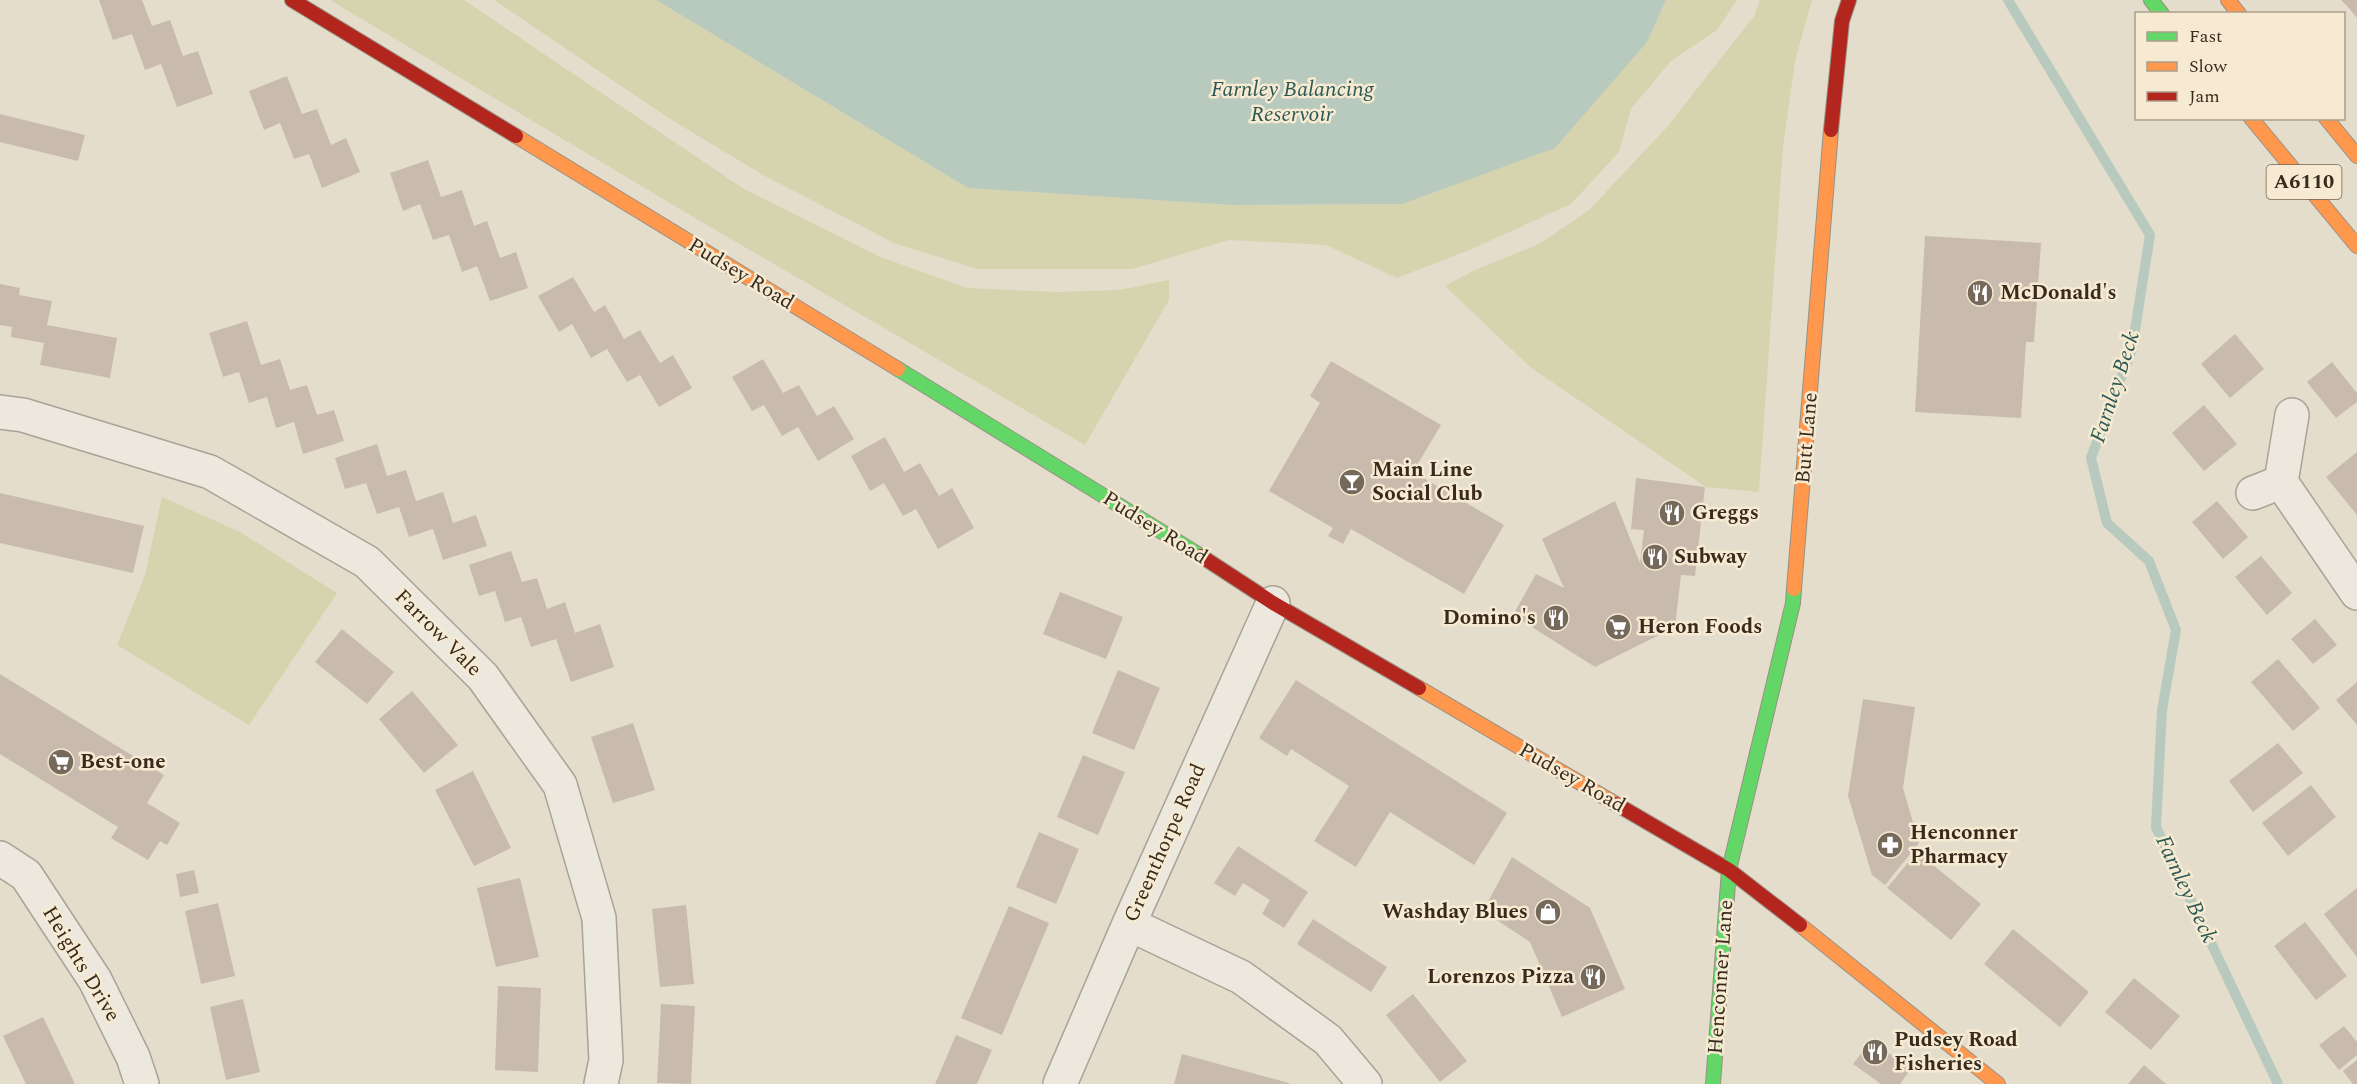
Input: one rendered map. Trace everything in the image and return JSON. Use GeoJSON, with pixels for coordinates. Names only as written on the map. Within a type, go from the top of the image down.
{"type":"FeatureCollection","features":[{"type":"Feature","properties":{"kind":"main road","name":"Pudsey Road"},"geometry":{"type":"LineString","coordinates":[[291,0],[990,425],[1273,603],[1729,870],[1854,966],[1998,1084]]}},
{"type":"Feature","properties":{"kind":"main road","name":"Butt Lane"},"geometry":{"type":"LineString","coordinates":[[1729,870],[1793,603],[1831,130],[1842,21],[1850,0]]}},
{"type":"Feature","properties":{"kind":"main road"},"geometry":{"type":"LineString","coordinates":[[2151,0],[2160,12]]}},
{"type":"Feature","properties":{"kind":"main road"},"geometry":{"type":"LineString","coordinates":[[2228,0],[2238,12]]}},
{"type":"Feature","properties":{"kind":"main road","name":"A6110"},"geometry":{"type":"LineString","coordinates":[[2252,120],[2357,246]]}},
{"type":"Feature","properties":{"kind":"main road","name":"A6110"},"geometry":{"type":"LineString","coordinates":[[2328,120],[2357,156]]}},
{"type":"Feature","properties":{"kind":"main road","name":"Henconner Lane"},"geometry":{"type":"LineString","coordinates":[[1713,1084],[1729,870]]}},
{"type":"Feature","properties":{"kind":"street","name":"Farrow Vale"},"geometry":{"type":"LineString","coordinates":[[0,412],[23,415],[210,472],[367,562],[483,677],[560,785],[599,918],[606,1060],[601,1084]]}},
{"type":"Feature","properties":{"kind":"street"},"geometry":{"type":"LineString","coordinates":[[2292,415],[2267,488],[2357,593]]}},
{"type":"Feature","properties":{"kind":"street","name":"Greenthorpe Road"},"geometry":{"type":"LineString","coordinates":[[1060,1084],[1273,603]]}},
{"type":"Feature","properties":{"kind":"street","name":"Heights Drive"},"geometry":{"type":"LineString","coordinates":[[0,858],[26,875],[96,980],[133,1057],[142,1084]]}},
{"type":"Feature","properties":{"kind":"street"},"geometry":{"type":"LineString","coordinates":[[1129,924],[1241,978],[1328,1040],[1365,1084]]}},
{"type":"Feature","properties":{"kind":"green space"},"geometry":{"type":"Polygon","coordinates":[[[330,0],[464,0],[744,189],[883,258],[967,288],[1058,292],[1119,290],[1169,280],[1169,300],[1085,445],[700,221],[330,0]]]}},
{"type":"Feature","properties":{"kind":"green space"},"geometry":{"type":"Polygon","coordinates":[[[494,0],[656,0],[968,188],[1232,205],[1402,204],[1647,42],[1666,0],[1737,0],[1717,30],[1671,61],[1631,109],[1619,152],[1571,204],[1472,249],[1397,278],[1326,245],[1229,240],[1132,269],[977,269],[894,243],[765,176],[670,119],[494,0]]]}},
{"type":"Feature","properties":{"kind":"green space"},"geometry":{"type":"Polygon","coordinates":[[[1760,0],[1812,0],[1795,61],[1783,147],[1759,492],[1706,487],[1530,367],[1445,286],[1475,270],[1541,243],[1589,210],[1667,127],[1754,16],[1760,0]]]}},
{"type":"Feature","properties":{"kind":"green space"},"geometry":{"type":"Polygon","coordinates":[[[162,497],[240,532],[337,593],[249,725],[117,645],[145,575],[162,497]]]}},
{"type":"Feature","properties":{"kind":"water","name":"Farnley Balancing Reservoir"},"geometry":{"type":"Polygon","coordinates":[[[656,0],[1666,0],[1647,42],[1555,148],[1402,204],[1232,205],[968,188],[656,0]]]}},
{"type":"Feature","properties":{"kind":"building"},"geometry":{"type":"Polygon","coordinates":[[[99,0],[142,0],[152,26],[170,20],[183,56],[198,51],[213,94],[177,107],[161,64],[145,70],[132,34],[113,40],[99,0]]]}},
{"type":"Feature","properties":{"kind":"building"},"geometry":{"type":"Polygon","coordinates":[[[2341,0],[2357,0],[2357,18],[2348,7],[2341,0]]]}},
{"type":"Feature","properties":{"kind":"building"},"geometry":{"type":"Polygon","coordinates":[[[287,76],[302,114],[317,109],[331,145],[346,138],[360,172],[322,188],[309,154],[294,159],[280,123],[264,130],[249,91],[287,76]]]}},
{"type":"Feature","properties":{"kind":"building"},"geometry":{"type":"Polygon","coordinates":[[[0,114],[85,135],[78,161],[0,142],[0,114]]]}},
{"type":"Feature","properties":{"kind":"building"},"geometry":{"type":"Polygon","coordinates":[[[428,160],[441,197],[462,190],[474,226],[487,221],[500,258],[516,252],[528,288],[490,301],[477,266],[462,272],[449,235],[433,240],[420,204],[403,211],[390,173],[428,160]]]}},
{"type":"Feature","properties":{"kind":"building","name":"McDonald's"},"geometry":{"type":"Polygon","coordinates":[[[1925,236],[2041,243],[2034,342],[2026,342],[2021,418],[1915,412],[1925,236]]]}},
{"type":"Feature","properties":{"kind":"building"},"geometry":{"type":"Polygon","coordinates":[[[573,277],[594,312],[605,305],[624,339],[640,330],[660,363],[673,355],[692,388],[659,407],[640,375],[627,382],[607,349],[591,358],[572,324],[559,332],[538,296],[573,277]]]}},
{"type":"Feature","properties":{"kind":"building"},"geometry":{"type":"Polygon","coordinates":[[[0,284],[20,288],[19,295],[52,301],[47,325],[117,338],[110,378],[40,365],[44,343],[11,337],[12,327],[0,325],[0,284]]]}},
{"type":"Feature","properties":{"kind":"building"},"geometry":{"type":"Polygon","coordinates":[[[247,321],[261,365],[280,359],[290,390],[307,385],[317,415],[334,410],[344,441],[303,454],[294,422],[276,428],[267,397],[249,403],[239,372],[223,377],[209,333],[247,321]]]}},
{"type":"Feature","properties":{"kind":"building"},"geometry":{"type":"Polygon","coordinates":[[[2235,334],[2264,369],[2230,398],[2201,364],[2235,334]]]}},
{"type":"Feature","properties":{"kind":"building"},"geometry":{"type":"Polygon","coordinates":[[[763,359],[783,393],[799,385],[817,416],[834,406],[854,439],[818,461],[798,427],[782,436],[764,405],[752,411],[732,377],[763,359]]]}},
{"type":"Feature","properties":{"kind":"building","name":"Main Line Social Club"},"geometry":{"type":"Polygon","coordinates":[[[1331,361],[1441,425],[1413,472],[1504,525],[1464,594],[1351,529],[1343,544],[1328,536],[1333,528],[1269,491],[1320,403],[1310,396],[1331,361]]]}},
{"type":"Feature","properties":{"kind":"building"},"geometry":{"type":"Polygon","coordinates":[[[2332,362],[2357,393],[2357,402],[2336,418],[2307,382],[2332,362]]]}},
{"type":"Feature","properties":{"kind":"building"},"geometry":{"type":"Polygon","coordinates":[[[2204,405],[2237,444],[2204,471],[2172,433],[2204,405]]]}},
{"type":"Feature","properties":{"kind":"building"},"geometry":{"type":"Polygon","coordinates":[[[885,437],[904,472],[920,463],[939,496],[952,488],[974,528],[938,549],[916,509],[903,516],[884,483],[870,491],[851,456],[885,437]]]}},
{"type":"Feature","properties":{"kind":"building"},"geometry":{"type":"Polygon","coordinates":[[[377,444],[387,476],[406,470],[416,501],[443,492],[453,523],[476,515],[487,546],[443,560],[433,529],[409,537],[399,507],[377,514],[366,483],[345,489],[335,458],[377,444]]]}},
{"type":"Feature","properties":{"kind":"building"},"geometry":{"type":"Polygon","coordinates":[[[2357,452],[2357,515],[2326,477],[2357,452]]]}},
{"type":"Feature","properties":{"kind":"building"},"geometry":{"type":"Polygon","coordinates":[[[1636,478],[1705,487],[1695,576],[1681,575],[1675,627],[1595,667],[1513,615],[1536,574],[1564,588],[1542,539],[1615,501],[1640,563],[1644,530],[1631,529],[1636,478]]]}},
{"type":"Feature","properties":{"kind":"building"},"geometry":{"type":"Polygon","coordinates":[[[0,493],[144,526],[133,573],[0,543],[0,493]]]}},
{"type":"Feature","properties":{"kind":"building"},"geometry":{"type":"Polygon","coordinates":[[[2217,501],[2248,537],[2223,559],[2192,522],[2217,501]]]}},
{"type":"Feature","properties":{"kind":"building"},"geometry":{"type":"Polygon","coordinates":[[[511,551],[522,582],[537,578],[547,609],[565,602],[575,633],[600,624],[614,667],[571,682],[556,639],[531,647],[521,617],[505,622],[495,591],[479,596],[469,565],[511,551]]]}},
{"type":"Feature","properties":{"kind":"building"},"geometry":{"type":"Polygon","coordinates":[[[2261,556],[2292,593],[2267,615],[2235,577],[2261,556]]]}},
{"type":"Feature","properties":{"kind":"building"},"geometry":{"type":"Polygon","coordinates":[[[1060,592],[1123,617],[1106,659],[1043,634],[1060,592]]]}},
{"type":"Feature","properties":{"kind":"building"},"geometry":{"type":"Polygon","coordinates":[[[2315,619],[2337,645],[2313,664],[2291,639],[2315,619]]]}},
{"type":"Feature","properties":{"kind":"building"},"geometry":{"type":"Polygon","coordinates":[[[342,629],[394,672],[367,704],[315,662],[342,629]]]}},
{"type":"Feature","properties":{"kind":"building"},"geometry":{"type":"Polygon","coordinates":[[[2278,659],[2320,708],[2293,731],[2251,682],[2278,659]]]}},
{"type":"Feature","properties":{"kind":"building"},"geometry":{"type":"Polygon","coordinates":[[[1118,670],[1160,688],[1134,750],[1092,733],[1118,670]]]}},
{"type":"Feature","properties":{"kind":"building"},"geometry":{"type":"Polygon","coordinates":[[[0,674],[164,775],[147,803],[180,823],[167,845],[160,841],[148,860],[111,838],[118,827],[0,754],[0,674]]]}},
{"type":"Feature","properties":{"kind":"building"},"geometry":{"type":"Polygon","coordinates":[[[1296,680],[1507,813],[1474,865],[1390,812],[1356,867],[1314,841],[1349,786],[1291,749],[1287,756],[1259,738],[1296,680]]]}},
{"type":"Feature","properties":{"kind":"building"},"geometry":{"type":"Polygon","coordinates":[[[2357,682],[2357,725],[2336,700],[2357,682]]]}},
{"type":"Feature","properties":{"kind":"building"},"geometry":{"type":"Polygon","coordinates":[[[412,691],[458,745],[424,773],[379,719],[412,691]]]}},
{"type":"Feature","properties":{"kind":"building"},"geometry":{"type":"Polygon","coordinates":[[[1863,699],[1915,707],[1903,788],[1919,843],[1885,885],[1872,875],[1848,796],[1863,699]]]}},
{"type":"Feature","properties":{"kind":"building"},"geometry":{"type":"Polygon","coordinates":[[[633,723],[655,790],[613,803],[591,737],[633,723]]]}},
{"type":"Feature","properties":{"kind":"building"},"geometry":{"type":"Polygon","coordinates":[[[2278,743],[2303,773],[2253,812],[2229,781],[2278,743]]]}},
{"type":"Feature","properties":{"kind":"building"},"geometry":{"type":"Polygon","coordinates":[[[1083,755],[1125,772],[1098,835],[1057,817],[1083,755]]]}},
{"type":"Feature","properties":{"kind":"building"},"geometry":{"type":"Polygon","coordinates":[[[473,771],[511,848],[474,866],[435,790],[473,771]]]}},
{"type":"Feature","properties":{"kind":"building"},"geometry":{"type":"Polygon","coordinates":[[[2311,785],[2336,817],[2288,856],[2262,823],[2311,785]]]}},
{"type":"Feature","properties":{"kind":"building"},"geometry":{"type":"Polygon","coordinates":[[[1039,832],[1079,849],[1056,904],[1016,887],[1039,832]]]}},
{"type":"Feature","properties":{"kind":"building"},"geometry":{"type":"Polygon","coordinates":[[[1238,846],[1308,892],[1284,928],[1262,914],[1270,900],[1243,883],[1235,896],[1214,883],[1238,846]]]}},
{"type":"Feature","properties":{"kind":"building"},"geometry":{"type":"Polygon","coordinates":[[[1917,852],[1981,904],[1951,940],[1887,888],[1917,852]]]}},
{"type":"Feature","properties":{"kind":"building"},"geometry":{"type":"Polygon","coordinates":[[[1512,857],[1590,908],[1625,989],[1562,1017],[1530,942],[1483,911],[1512,857]]]}},
{"type":"Feature","properties":{"kind":"building"},"geometry":{"type":"Polygon","coordinates":[[[194,870],[199,893],[180,897],[176,874],[194,870]]]}},
{"type":"Feature","properties":{"kind":"building"},"geometry":{"type":"Polygon","coordinates":[[[520,878],[539,957],[496,967],[477,888],[520,878]]]}},
{"type":"Feature","properties":{"kind":"building"},"geometry":{"type":"Polygon","coordinates":[[[2357,888],[2357,957],[2324,914],[2357,888]]]}},
{"type":"Feature","properties":{"kind":"building"},"geometry":{"type":"Polygon","coordinates":[[[218,903],[235,976],[201,984],[185,911],[218,903]]]}},
{"type":"Feature","properties":{"kind":"building"},"geometry":{"type":"Polygon","coordinates":[[[686,905],[694,984],[660,987],[652,909],[686,905]]]}},
{"type":"Feature","properties":{"kind":"building"},"geometry":{"type":"Polygon","coordinates":[[[1009,906],[1049,923],[1002,1035],[961,1018],[1009,906]]]}},
{"type":"Feature","properties":{"kind":"building"},"geometry":{"type":"Polygon","coordinates":[[[1313,919],[1387,967],[1371,992],[1297,944],[1313,919]]]}},
{"type":"Feature","properties":{"kind":"building"},"geometry":{"type":"Polygon","coordinates":[[[2305,922],[2347,976],[2316,1000],[2274,946],[2305,922]]]}},
{"type":"Feature","properties":{"kind":"building"},"geometry":{"type":"Polygon","coordinates":[[[2013,929],[2089,992],[2060,1027],[1984,964],[2013,929]]]}},
{"type":"Feature","properties":{"kind":"building"},"geometry":{"type":"Polygon","coordinates":[[[2134,978],[2180,1016],[2151,1050],[2105,1012],[2134,978]]]}},
{"type":"Feature","properties":{"kind":"building"},"geometry":{"type":"Polygon","coordinates":[[[498,986],[541,988],[538,1072],[495,1070],[498,986]]]}},
{"type":"Feature","properties":{"kind":"building"},"geometry":{"type":"Polygon","coordinates":[[[1413,994],[1467,1061],[1440,1082],[1386,1015],[1413,994]]]}},
{"type":"Feature","properties":{"kind":"building"},"geometry":{"type":"Polygon","coordinates":[[[243,999],[260,1072],[226,1080],[210,1007],[243,999]]]}},
{"type":"Feature","properties":{"kind":"building"},"geometry":{"type":"Polygon","coordinates":[[[661,1004],[695,1006],[691,1084],[657,1083],[661,1004]]]}},
{"type":"Feature","properties":{"kind":"building"},"geometry":{"type":"Polygon","coordinates":[[[43,1017],[75,1084],[26,1084],[3,1036],[43,1017]]]}},
{"type":"Feature","properties":{"kind":"building"},"geometry":{"type":"Polygon","coordinates":[[[2344,1026],[2357,1042],[2357,1055],[2339,1070],[2319,1045],[2344,1026]]]}},
{"type":"Feature","properties":{"kind":"building"},"geometry":{"type":"Polygon","coordinates":[[[956,1035],[992,1050],[977,1084],[935,1084],[956,1035]]]}},
{"type":"Feature","properties":{"kind":"building","name":"Pudsey Road Fisheries"},"geometry":{"type":"Polygon","coordinates":[[[1871,1040],[1911,1069],[1900,1084],[1881,1084],[1853,1064],[1871,1040]]]}},
{"type":"Feature","properties":{"kind":"building"},"geometry":{"type":"Polygon","coordinates":[[[1182,1054],[1289,1083],[1289,1084],[1174,1084],[1182,1054]]]}},
{"type":"Feature","properties":{"kind":"building"},"geometry":{"type":"Polygon","coordinates":[[[2357,1060],[2357,1084],[2353,1084],[2343,1071],[2357,1060]]]}},
{"type":"Feature","properties":{"kind":"building"},"geometry":{"type":"Polygon","coordinates":[[[2144,1065],[2166,1084],[2128,1084],[2144,1065]]]}},
{"type":"Feature","properties":{"kind":"waterway","name":"Farnley Beck"},"geometry":{"type":"LineString","coordinates":[[2008,0],[2150,235],[2132,349],[2091,458],[2107,523],[2149,561],[2176,630],[2162,710],[2156,827],[2278,1084]]}},
{"type":"Feature","properties":{"kind":"traffic: fast"},"geometry":{"type":"LineString","coordinates":[[2151,0],[2160,12]]}},
{"type":"Feature","properties":{"kind":"traffic: fast"},"geometry":{"type":"LineString","coordinates":[[898,369],[1201,556]]}},
{"type":"Feature","properties":{"kind":"traffic: fast"},"geometry":{"type":"LineString","coordinates":[[1713,1084],[1729,870],[1793,603],[1794,589]]}},
{"type":"Feature","properties":{"kind":"traffic: slow"},"geometry":{"type":"LineString","coordinates":[[2228,0],[2237,12]]}},
{"type":"Feature","properties":{"kind":"traffic: slow"},"geometry":{"type":"LineString","coordinates":[[2253,120],[2357,246]]}},
{"type":"Feature","properties":{"kind":"traffic: slow"},"geometry":{"type":"LineString","coordinates":[[2328,120],[2357,156]]}},
{"type":"Feature","properties":{"kind":"traffic: slow"},"geometry":{"type":"LineString","coordinates":[[1794,589],[1831,130]]}},
{"type":"Feature","properties":{"kind":"traffic: slow"},"geometry":{"type":"LineString","coordinates":[[516,136],[898,369]]}},
{"type":"Feature","properties":{"kind":"traffic: slow"},"geometry":{"type":"LineString","coordinates":[[1419,688],[1616,804]]}},
{"type":"Feature","properties":{"kind":"traffic: slow"},"geometry":{"type":"LineString","coordinates":[[1800,925],[1998,1084]]}},
{"type":"Feature","properties":{"kind":"traffic: jam"},"geometry":{"type":"LineString","coordinates":[[292,0],[516,136]]}},
{"type":"Feature","properties":{"kind":"traffic: jam"},"geometry":{"type":"LineString","coordinates":[[1831,130],[1842,21],[1849,0]]}},
{"type":"Feature","properties":{"kind":"traffic: jam"},"geometry":{"type":"LineString","coordinates":[[1201,556],[1273,603],[1419,688]]}},
{"type":"Feature","properties":{"kind":"traffic: jam"},"geometry":{"type":"LineString","coordinates":[[1616,804],[1729,870],[1800,925]]}},
{"type":"Feature","properties":{"kind":"place","name":"McDonald's"},"geometry":{"type":"Point","coordinates":[1980,293]}},
{"type":"Feature","properties":{"kind":"place","name":"Main Line Social Club"},"geometry":{"type":"Point","coordinates":[1352,482]}},
{"type":"Feature","properties":{"kind":"place","name":"Greggs"},"geometry":{"type":"Point","coordinates":[1672,513]}},
{"type":"Feature","properties":{"kind":"place","name":"Subway"},"geometry":{"type":"Point","coordinates":[1655,557]}},
{"type":"Feature","properties":{"kind":"place","name":"Domino's"},"geometry":{"type":"Point","coordinates":[1556,618]}},
{"type":"Feature","properties":{"kind":"place","name":"Heron Foods"},"geometry":{"type":"Point","coordinates":[1618,627]}},
{"type":"Feature","properties":{"kind":"place","name":"Best-one"},"geometry":{"type":"Point","coordinates":[61,762]}},
{"type":"Feature","properties":{"kind":"place","name":"Henconner Pharmacy"},"geometry":{"type":"Point","coordinates":[1890,845]}},
{"type":"Feature","properties":{"kind":"place","name":"Washday Blues"},"geometry":{"type":"Point","coordinates":[1548,912]}},
{"type":"Feature","properties":{"kind":"place","name":"Lorenzos Pizza"},"geometry":{"type":"Point","coordinates":[1593,977]}},
{"type":"Feature","properties":{"kind":"place","name":"Pudsey Road Fisheries"},"geometry":{"type":"Point","coordinates":[1875,1052]}}]}
